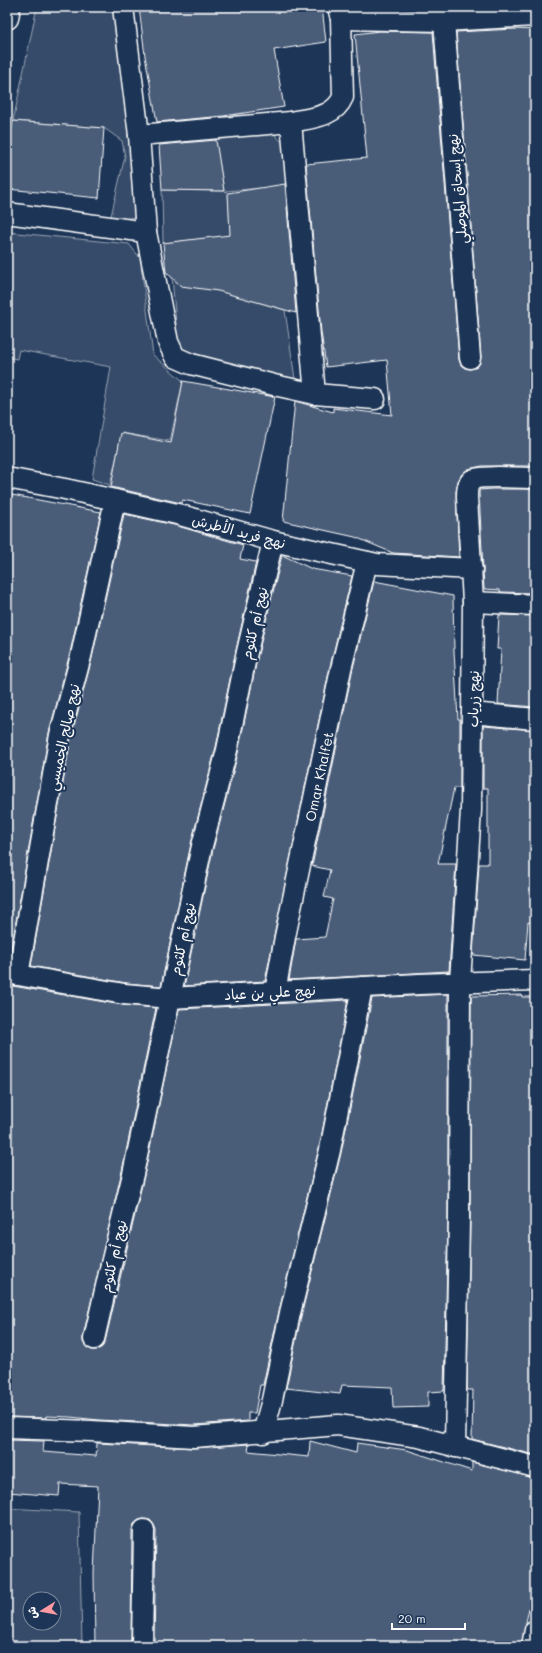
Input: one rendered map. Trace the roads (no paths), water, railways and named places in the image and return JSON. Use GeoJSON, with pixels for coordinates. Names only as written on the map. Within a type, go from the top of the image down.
{"type":"FeatureCollection","features":[{"type":"Feature","properties":{"kind":"street"},"geometry":{"type":"LineString","coordinates":[[7,18],[9,7]]}},
{"type":"Feature","properties":{"kind":"street"},"geometry":{"type":"LineString","coordinates":[[122,7],[139,135],[146,232],[168,342],[175,357],[191,364],[316,394],[375,399]]}},
{"type":"Feature","properties":{"kind":"street"},"geometry":{"type":"LineString","coordinates":[[139,135],[291,122],[330,112],[340,103],[343,91],[339,13],[444,21],[535,16]]}},
{"type":"Feature","properties":{"kind":"street","name":"نهج إسحاق الموصلي"},"geometry":{"type":"LineString","coordinates":[[444,21],[470,358]]}},
{"type":"Feature","properties":{"kind":"street"},"geometry":{"type":"LineString","coordinates":[[291,122],[316,394]]}},
{"type":"Feature","properties":{"kind":"street"},"geometry":{"type":"LineString","coordinates":[[7,213],[146,232]]}},
{"type":"Feature","properties":{"kind":"street","name":"نهج فريد الأطرش"},"geometry":{"type":"LineString","coordinates":[[7,478],[66,489],[177,514],[273,541],[377,564],[472,569]]}},
{"type":"Feature","properties":{"kind":"street","name":"نهج زرياب"},"geometry":{"type":"LineString","coordinates":[[455,1447],[459,1219],[460,982],[471,810],[473,602],[467,497],[469,484],[478,478],[535,478]]}},
{"type":"Feature","properties":{"kind":"street","name":"نهج صالح الخميسي"},"geometry":{"type":"LineString","coordinates":[[10,975],[60,735],[81,656],[115,500]]}},
{"type":"Feature","properties":{"kind":"street","name":"نهج أم كلثوم"},"geometry":{"type":"LineString","coordinates":[[94,1339],[133,1174],[202,846],[227,750],[273,541]]}},
{"type":"Feature","properties":{"kind":"street","name":"Omar Khalfet"},"geometry":{"type":"LineString","coordinates":[[275,992],[285,937],[341,669],[367,562]]}},
{"type":"Feature","properties":{"kind":"street"},"geometry":{"type":"LineString","coordinates":[[473,602],[535,606]]}},
{"type":"Feature","properties":{"kind":"street"},"geometry":{"type":"LineString","coordinates":[[472,713],[535,719]]}},
{"type":"Feature","properties":{"kind":"street","name":"نهج علي بن عياد"},"geometry":{"type":"LineString","coordinates":[[10,975],[124,994],[170,998],[460,982],[535,980]]}},
{"type":"Feature","properties":{"kind":"street"},"geometry":{"type":"LineString","coordinates":[[263,1433],[272,1400],[290,1313],[330,1150],[362,987]]}},
{"type":"Feature","properties":{"kind":"street"},"geometry":{"type":"LineString","coordinates":[[7,1428],[194,1437],[263,1433],[291,1428],[338,1425],[419,1437],[535,1467]]}},
{"type":"Feature","properties":{"kind":"street"},"geometry":{"type":"LineString","coordinates":[[142,1646],[144,1530]]}},
{"type":"Feature","properties":{"kind":"street"},"geometry":{"type":"LineString","coordinates":[[532,1646],[535,1630]]}}]}
